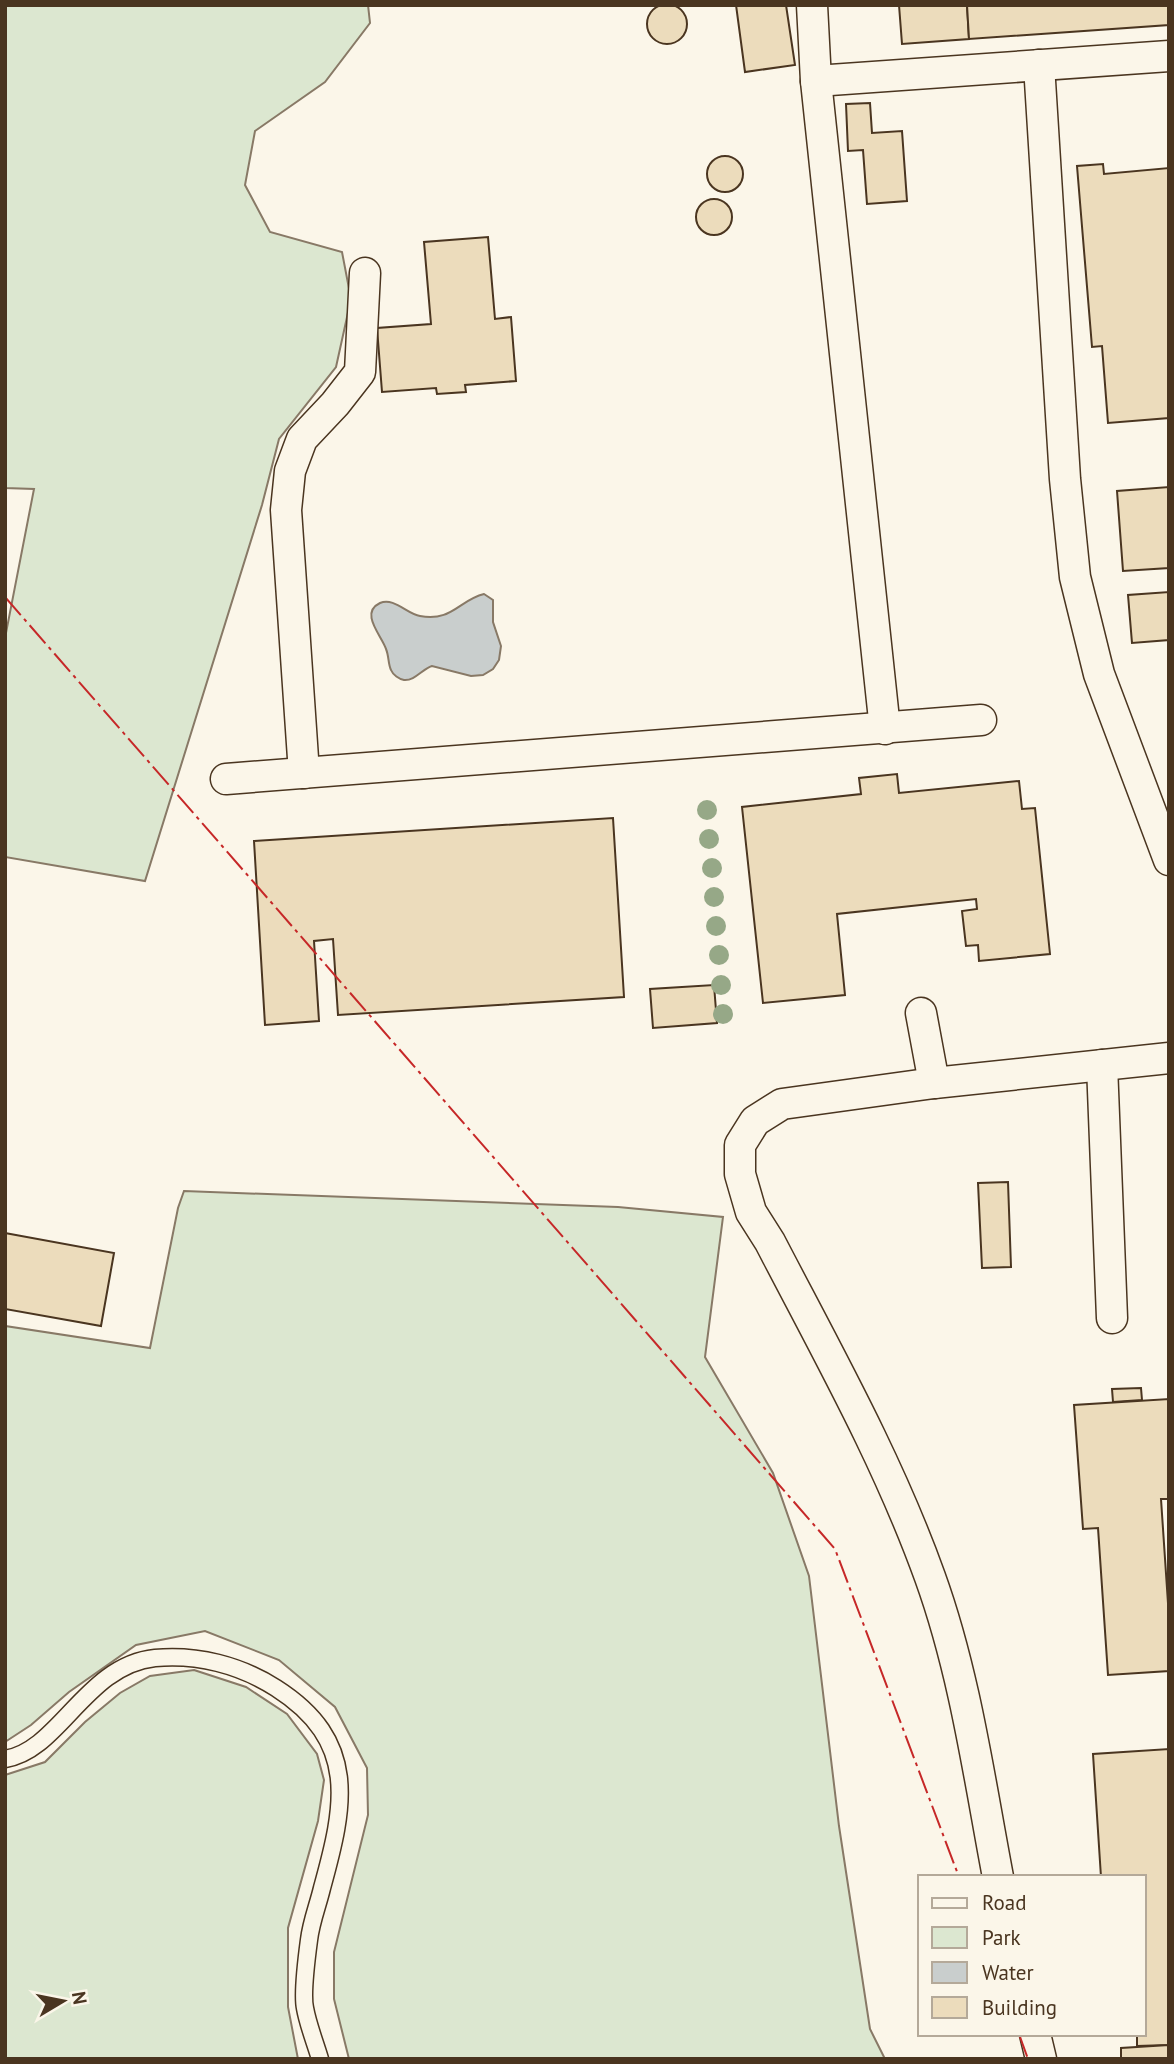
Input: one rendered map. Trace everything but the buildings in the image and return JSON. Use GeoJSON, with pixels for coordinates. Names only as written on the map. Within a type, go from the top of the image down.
{"type":"FeatureCollection","features":[{"type":"Feature","properties":{"kind":"street"},"geometry":{"type":"LineString","coordinates":[[812,5],[816,81],[885,729]]}},
{"type":"Feature","properties":{"kind":"street"},"geometry":{"type":"LineString","coordinates":[[816,81],[1169,56]]}},
{"type":"Feature","properties":{"kind":"street"},"geometry":{"type":"LineString","coordinates":[[1039,65],[1065,479],[1075,577],[1099,674],[1169,860]]}},
{"type":"Feature","properties":{"kind":"street"},"geometry":{"type":"LineString","coordinates":[[304,773],[286,510],[290,471],[302,439],[360,372],[365,273]]}},
{"type":"Feature","properties":{"kind":"street"},"geometry":{"type":"LineString","coordinates":[[226,779],[981,720]]}},
{"type":"Feature","properties":{"kind":"street"},"geometry":{"type":"LineString","coordinates":[[921,1013],[934,1083]]}},
{"type":"Feature","properties":{"kind":"street"},"geometry":{"type":"LineString","coordinates":[[999,1875],[971,1730],[931,1579],[893,1481],[770,1242],[751,1212],[740,1174],[740,1145],[755,1121],[782,1104],[934,1083],[1169,1058]]}},
{"type":"Feature","properties":{"kind":"street"},"geometry":{"type":"LineString","coordinates":[[1102,1065],[1112,1318]]}},
{"type":"Feature","properties":{"kind":"street"},"geometry":{"type":"LineString","coordinates":[[1035,2036],[1041,2059]]}},
{"type":"Feature","properties":{"kind":"lane"},"geometry":{"type":"LineString","coordinates":[[5,1759],[19,1757],[94,1688],[121,1668],[154,1658],[210,1660],[257,1675],[316,1720],[331,1745],[341,1788],[336,1831],[309,1938],[304,2006],[320,2059]]}},
{"type":"Feature","properties":{"kind":"green space"},"geometry":{"type":"Polygon","coordinates":[[[5,5],[368,5],[370,23],[325,82],[255,131],[245,185],[270,232],[342,252],[351,299],[336,367],[279,439],[262,505],[145,881],[5,857],[5,638],[34,489],[5,488],[5,5]]]}},
{"type":"Feature","properties":{"kind":"green space"},"geometry":{"type":"Polygon","coordinates":[[[184,1191],[618,1207],[723,1217],[705,1357],[773,1473],[809,1576],[839,1826],[870,2029],[885,2059],[349,2059],[334,1999],[334,1952],[368,1815],[367,1768],[335,1707],[279,1660],[205,1631],[136,1645],[5,1742],[5,1326],[150,1348],[178,1208],[184,1191]]]}},
{"type":"Feature","properties":{"kind":"green space"},"geometry":{"type":"Polygon","coordinates":[[[194,1670],[246,1687],[287,1714],[317,1754],[324,1780],[318,1821],[288,1928],[288,2007],[298,2059],[5,2059],[5,1775],[45,1762],[85,1722],[120,1693],[150,1676],[194,1670]]]}},
{"type":"Feature","properties":{"kind":"water"},"geometry":{"type":"Polygon","coordinates":[[[484,594],[493,600],[493,622],[501,646],[499,660],[493,669],[483,675],[471,676],[432,666],[412,679],[404,680],[393,674],[386,649],[372,619],[374,607],[390,602],[415,615],[440,616],[484,594]]]}},
{"type":"Feature","properties":{"kind":"power"},"geometry":{"type":"LineString","coordinates":[[5,597],[835,1549],[958,1875]]}},
{"type":"Feature","properties":{"kind":"power"},"geometry":{"type":"LineString","coordinates":[[1020,2036],[1028,2059]]}}]}
